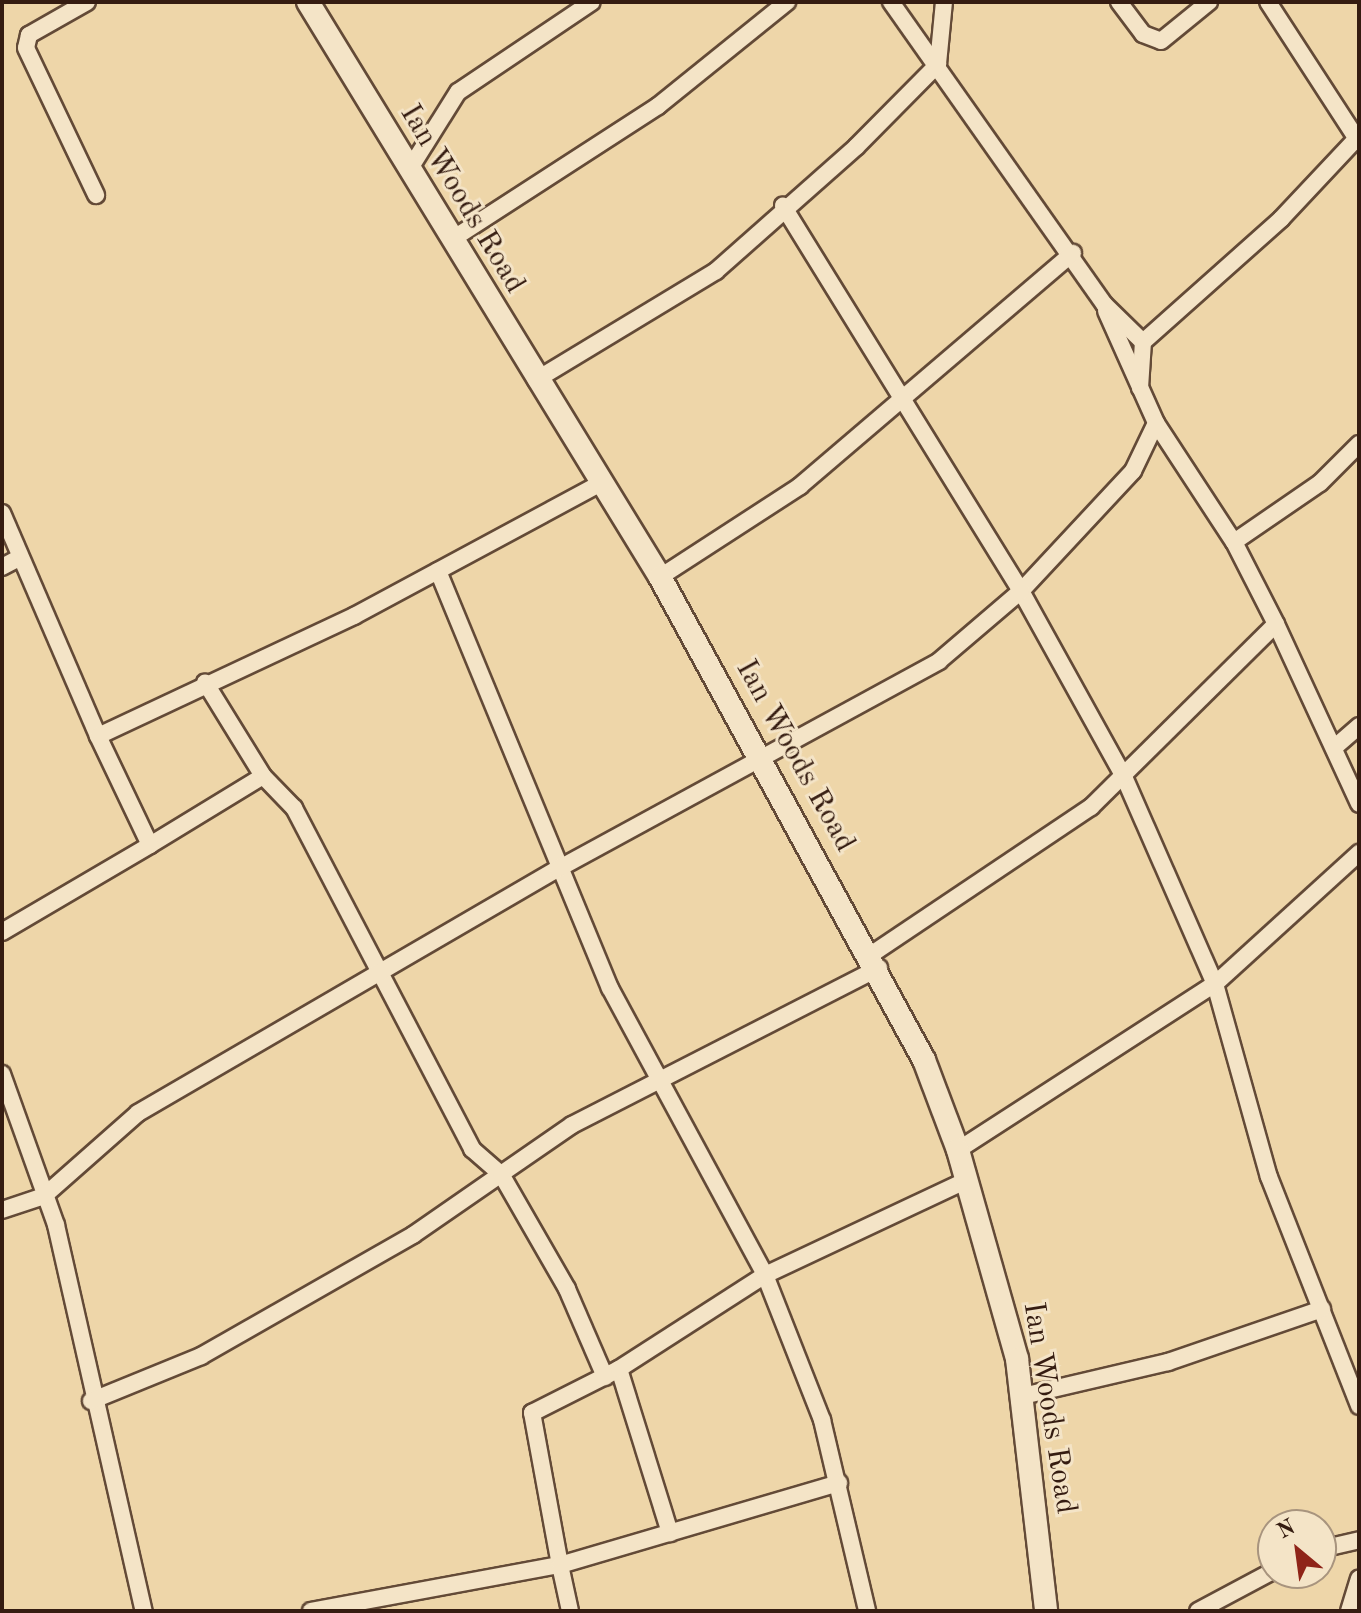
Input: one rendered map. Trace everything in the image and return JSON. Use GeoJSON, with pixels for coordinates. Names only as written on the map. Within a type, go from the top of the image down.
{"type":"FeatureCollection","features":[{"type":"Feature","properties":{"kind":"street"},"geometry":{"type":"LineString","coordinates":[[87,2],[29,35],[26,48],[96,195]]}},
{"type":"Feature","properties":{"kind":"street","name":"Ian Woods Road"},"geometry":{"type":"LineString","coordinates":[[308,2],[536,380],[660,577],[876,961],[958,1150],[967,1180],[1023,1396],[1046,1611]]}},
{"type":"Feature","properties":{"kind":"street"},"geometry":{"type":"LineString","coordinates":[[409,170],[458,92],[592,2]]}},
{"type":"Feature","properties":{"kind":"street"},"geometry":{"type":"LineString","coordinates":[[451,240],[658,106],[787,2]]}},
{"type":"Feature","properties":{"kind":"street"},"geometry":{"type":"LineString","coordinates":[[891,2],[1073,253],[1104,304],[1156,423],[1234,542],[1276,624],[1359,804]]}},
{"type":"Feature","properties":{"kind":"street"},"geometry":{"type":"LineString","coordinates":[[536,380],[716,271],[783,205],[856,147],[938,64],[944,2]]}},
{"type":"Feature","properties":{"kind":"street"},"geometry":{"type":"LineString","coordinates":[[1119,2],[1143,34],[1161,41],[1209,2]]}},
{"type":"Feature","properties":{"kind":"street"},"geometry":{"type":"LineString","coordinates":[[1140,388],[1143,342],[1281,219],[1358,139],[1268,2]]}},
{"type":"Feature","properties":{"kind":"street"},"geometry":{"type":"LineString","coordinates":[[783,205],[1021,591],[1125,779],[1215,984],[1269,1177],[1359,1406]]}},
{"type":"Feature","properties":{"kind":"street"},"geometry":{"type":"LineString","coordinates":[[660,577],[800,486],[1073,253]]}},
{"type":"Feature","properties":{"kind":"street"},"geometry":{"type":"LineString","coordinates":[[1104,304],[1143,342]]}},
{"type":"Feature","properties":{"kind":"street"},"geometry":{"type":"LineString","coordinates":[[2,1210],[44,1196],[138,1113],[558,869],[939,661],[1021,591],[1133,471],[1156,423]]}},
{"type":"Feature","properties":{"kind":"street"},"geometry":{"type":"LineString","coordinates":[[1234,542],[1320,483],[1359,444]]}},
{"type":"Feature","properties":{"kind":"street"},"geometry":{"type":"LineString","coordinates":[[98,736],[438,571],[601,483]]}},
{"type":"Feature","properties":{"kind":"street"},"geometry":{"type":"LineString","coordinates":[[2,513],[98,736],[150,845]]}},
{"type":"Feature","properties":{"kind":"street"},"geometry":{"type":"LineString","coordinates":[[2,567],[21,557]]}},
{"type":"Feature","properties":{"kind":"street"},"geometry":{"type":"LineString","coordinates":[[438,571],[558,869],[610,988],[662,1077],[765,1275],[839,1483],[867,1611]]}},
{"type":"Feature","properties":{"kind":"street"},"geometry":{"type":"LineString","coordinates":[[91,1401],[201,1356],[413,1235],[572,1125],[876,961],[1125,779],[1276,624]]}},
{"type":"Feature","properties":{"kind":"street"},"geometry":{"type":"LineString","coordinates":[[205,682],[263,776],[294,808],[383,973],[472,1149],[501,1174],[567,1289],[612,1373],[670,1533]]}},
{"type":"Feature","properties":{"kind":"street"},"geometry":{"type":"LineString","coordinates":[[1335,747],[1359,726]]}},
{"type":"Feature","properties":{"kind":"street"},"geometry":{"type":"LineString","coordinates":[[2,932],[263,776]]}},
{"type":"Feature","properties":{"kind":"street"},"geometry":{"type":"LineString","coordinates":[[958,1150],[1215,984],[1359,853]]}},
{"type":"Feature","properties":{"kind":"street"},"geometry":{"type":"LineString","coordinates":[[2,1074],[63,1249],[91,1401],[144,1611]]}},
{"type":"Feature","properties":{"kind":"street"},"geometry":{"type":"LineString","coordinates":[[570,1611],[532,1413],[612,1373],[765,1275],[967,1180]]}},
{"type":"Feature","properties":{"kind":"street"},"geometry":{"type":"LineString","coordinates":[[1023,1396],[1168,1362],[1322,1309]]}},
{"type":"Feature","properties":{"kind":"street"},"geometry":{"type":"LineString","coordinates":[[311,1611],[365,1606],[560,1565],[839,1483]]}},
{"type":"Feature","properties":{"kind":"street"},"geometry":{"type":"LineString","coordinates":[[1337,1545],[1359,1540]]}},
{"type":"Feature","properties":{"kind":"street"},"geometry":{"type":"LineString","coordinates":[[1349,1611],[1359,1578]]}},
{"type":"Feature","properties":{"kind":"street"},"geometry":{"type":"LineString","coordinates":[[1198,1611],[1257,1580]]}}]}
